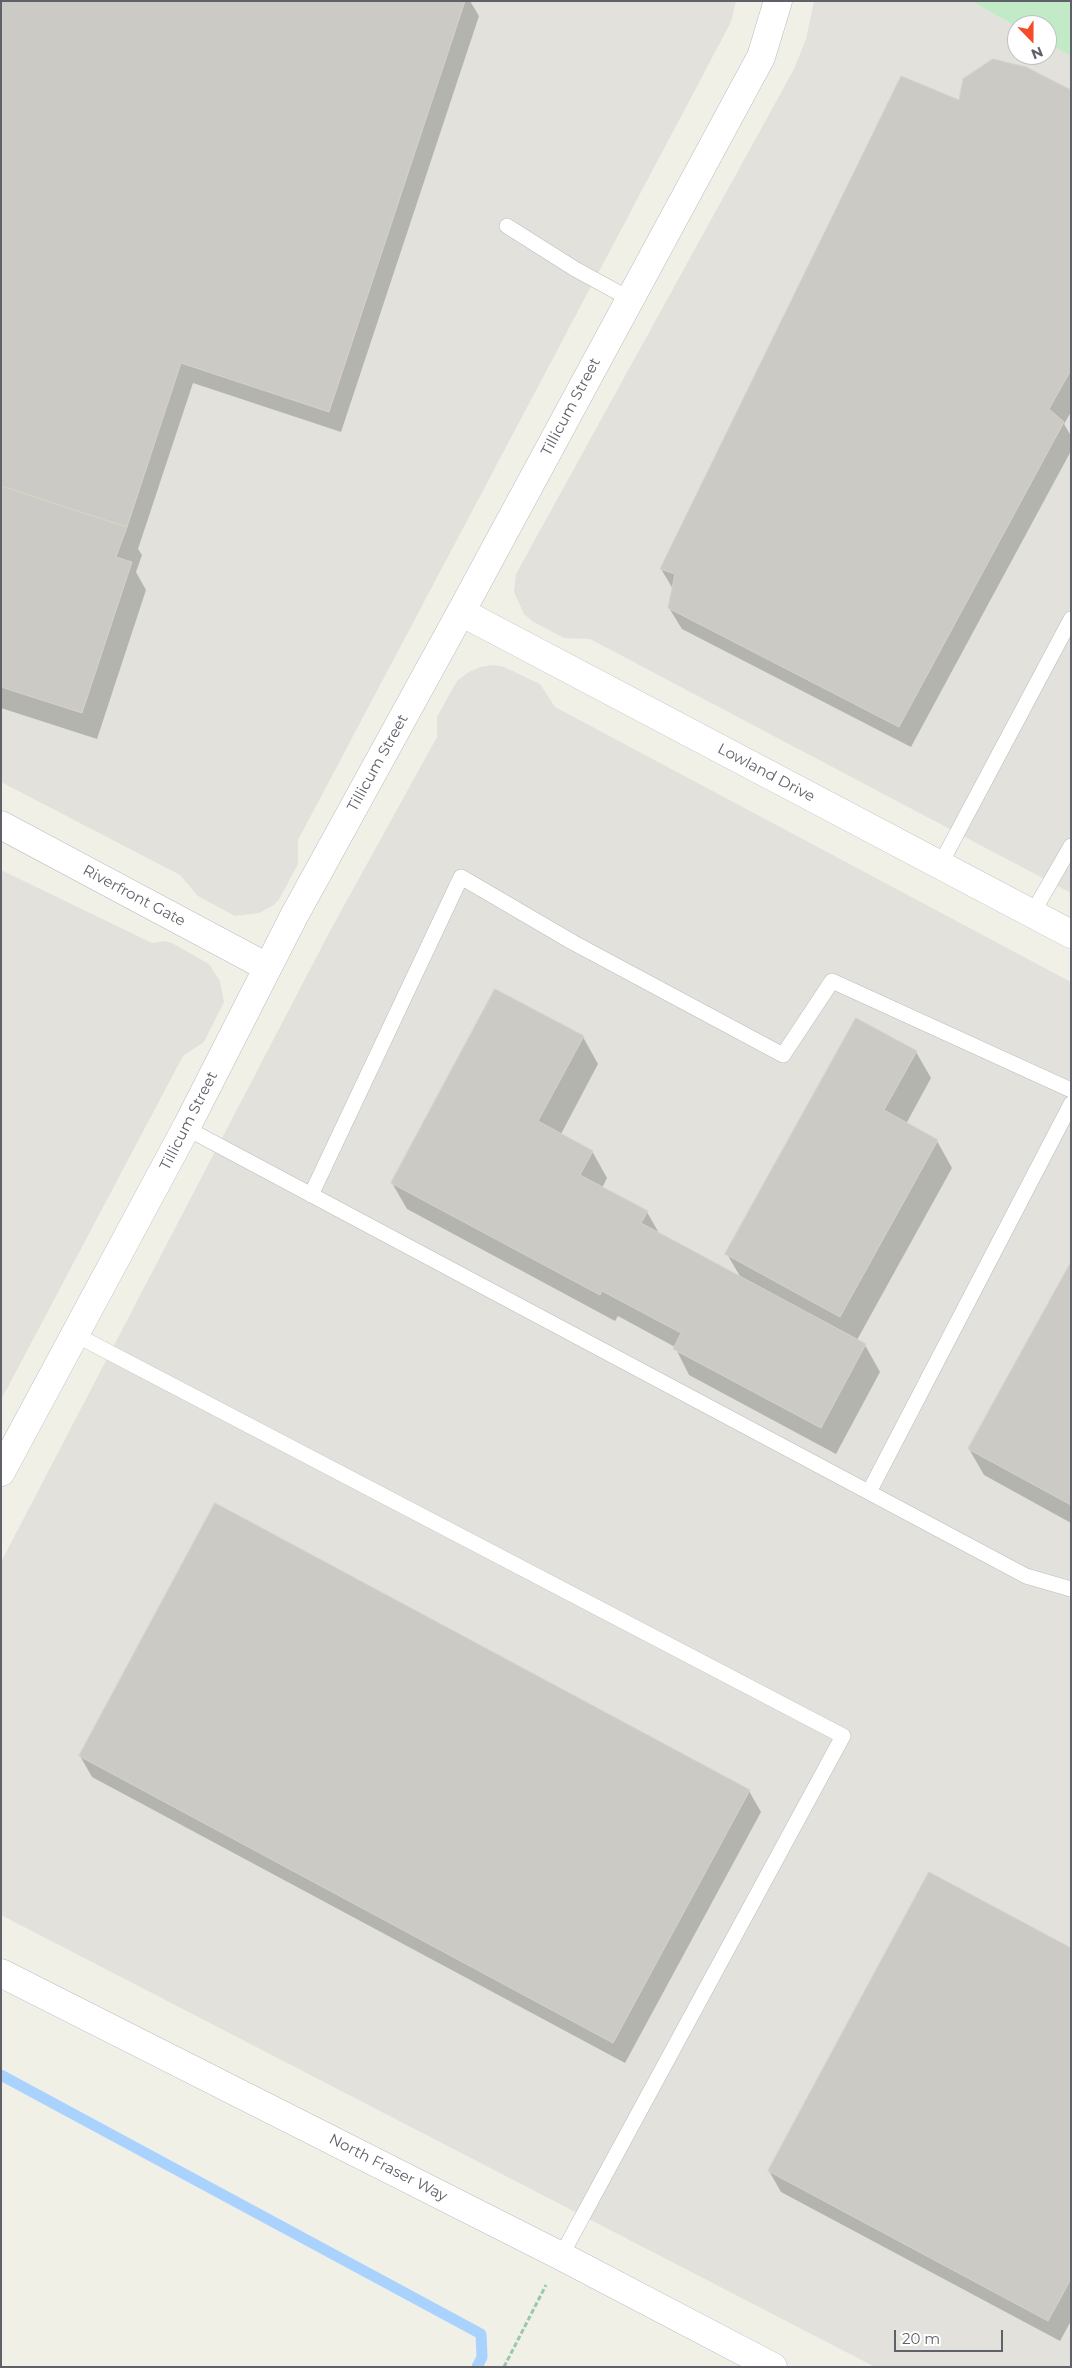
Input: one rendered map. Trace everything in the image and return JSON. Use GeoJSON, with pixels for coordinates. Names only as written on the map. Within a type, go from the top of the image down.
{"type":"FeatureCollection","features":[{"type":"Feature","properties":{"kind":"street","name":"Tillicum Street"},"geometry":{"type":"LineString","coordinates":[[1,1472],[186,1128],[267,967],[761,56],[778,1]]}},
{"type":"Feature","properties":{"kind":"street","name":"Lowland Drive"},"geometry":{"type":"LineString","coordinates":[[461,612],[1071,934]]}},
{"type":"Feature","properties":{"kind":"street","name":"Riverfront Gate"},"geometry":{"type":"LineString","coordinates":[[1,825],[267,967]]}},
{"type":"Feature","properties":{"kind":"street","name":"North Fraser Way"},"geometry":{"type":"LineString","coordinates":[[1,1973],[561,2256],[773,2367]]}},
{"type":"Feature","properties":{"kind":"lane"},"geometry":{"type":"LineString","coordinates":[[507,226],[575,269],[630,299]]}},
{"type":"Feature","properties":{"kind":"lane"},"geometry":{"type":"LineString","coordinates":[[940,865],[1071,619]]}},
{"type":"Feature","properties":{"kind":"lane"},"geometry":{"type":"LineString","coordinates":[[1032,914],[1071,846]]}},
{"type":"Feature","properties":{"kind":"lane"},"geometry":{"type":"LineString","coordinates":[[311,1195],[460,877],[574,943],[784,1055],[832,981],[1071,1090]]}},
{"type":"Feature","properties":{"kind":"lane"},"geometry":{"type":"LineString","coordinates":[[869,1492],[1071,1104]]}},
{"type":"Feature","properties":{"kind":"lane"},"geometry":{"type":"LineString","coordinates":[[186,1128],[1026,1576],[1071,1589]]}},
{"type":"Feature","properties":{"kind":"lane"},"geometry":{"type":"LineString","coordinates":[[76,1335],[843,1736],[561,2256]]}},
{"type":"Feature","properties":{"kind":"path"},"geometry":{"type":"LineString","coordinates":[[504,2367],[530,2316]]}},
{"type":"Feature","properties":{"kind":"shaded area"},"geometry":{"type":"Polygon","coordinates":[[[1,1],[736,1],[731,22],[298,840],[298,864],[280,898],[274,905],[259,913],[235,916],[198,896],[180,875],[1,782],[1,1]]]}},
{"type":"Feature","properties":{"kind":"shaded area"},"geometry":{"type":"Polygon","coordinates":[[[814,1],[971,1],[1007,21],[1007,65],[1057,65],[1057,48],[1071,56],[1071,893],[590,639],[564,638],[532,621],[524,614],[514,592],[516,574],[794,69],[806,39],[814,1]]]}},
{"type":"Feature","properties":{"kind":"shaded area"},"geometry":{"type":"Polygon","coordinates":[[[493,665],[504,667],[540,684],[555,707],[1071,982],[1071,2367],[875,2367],[1,1915],[1,1562],[330,931],[437,737],[437,717],[454,686],[458,680],[469,672],[480,667],[493,665]]]}},
{"type":"Feature","properties":{"kind":"shaded area"},"geometry":{"type":"Polygon","coordinates":[[[1,870],[152,943],[164,941],[172,943],[209,964],[220,981],[224,1002],[204,1042],[183,1056],[1,1400],[1,870]]]}},
{"type":"Feature","properties":{"kind":"green space"},"geometry":{"type":"Polygon","coordinates":[[[971,1],[1071,1],[1071,56],[1057,48],[1057,15],[1007,15],[1007,21],[971,1]]]}},
{"type":"Feature","properties":{"kind":"building"},"geometry":{"type":"Polygon","coordinates":[[[1,1],[465,1],[329,412],[181,363],[127,527],[1,486],[1,1]]]}},
{"type":"Feature","properties":{"kind":"building"},"geometry":{"type":"Polygon","coordinates":[[[993,59],[1007,62],[1007,65],[1026,67],[1071,90],[1071,370],[1049,409],[1064,422],[899,727],[668,608],[675,574],[660,569],[901,76],[959,100],[963,79],[993,59]]]}},
{"type":"Feature","properties":{"kind":"building"},"geometry":{"type":"Polygon","coordinates":[[[1,486],[127,527],[116,557],[132,562],[82,713],[1,687],[1,486]]]}},
{"type":"Feature","properties":{"kind":"building"},"geometry":{"type":"Polygon","coordinates":[[[495,989],[584,1036],[538,1121],[593,1151],[580,1175],[648,1211],[641,1223],[866,1344],[821,1428],[673,1349],[681,1333],[602,1291],[600,1295],[391,1183],[495,989]]]}},
{"type":"Feature","properties":{"kind":"building"},"geometry":{"type":"Polygon","coordinates":[[[856,1018],[917,1051],[884,1110],[938,1140],[840,1317],[725,1254],[856,1018]]]}},
{"type":"Feature","properties":{"kind":"building"},"geometry":{"type":"Polygon","coordinates":[[[1071,1262],[1071,1505],[968,1449],[1071,1262]]]}},
{"type":"Feature","properties":{"kind":"building"},"geometry":{"type":"Polygon","coordinates":[[[215,1503],[750,1790],[613,2043],[79,1756],[215,1503]]]}},
{"type":"Feature","properties":{"kind":"building"},"geometry":{"type":"Polygon","coordinates":[[[929,1872],[1071,1948],[1071,2279],[1048,2321],[768,2171],[929,1872]]]}},
{"type":"Feature","properties":{"kind":"waterway"},"geometry":{"type":"LineString","coordinates":[[1,2075],[481,2334],[482,2357],[477,2367]]}}]}
